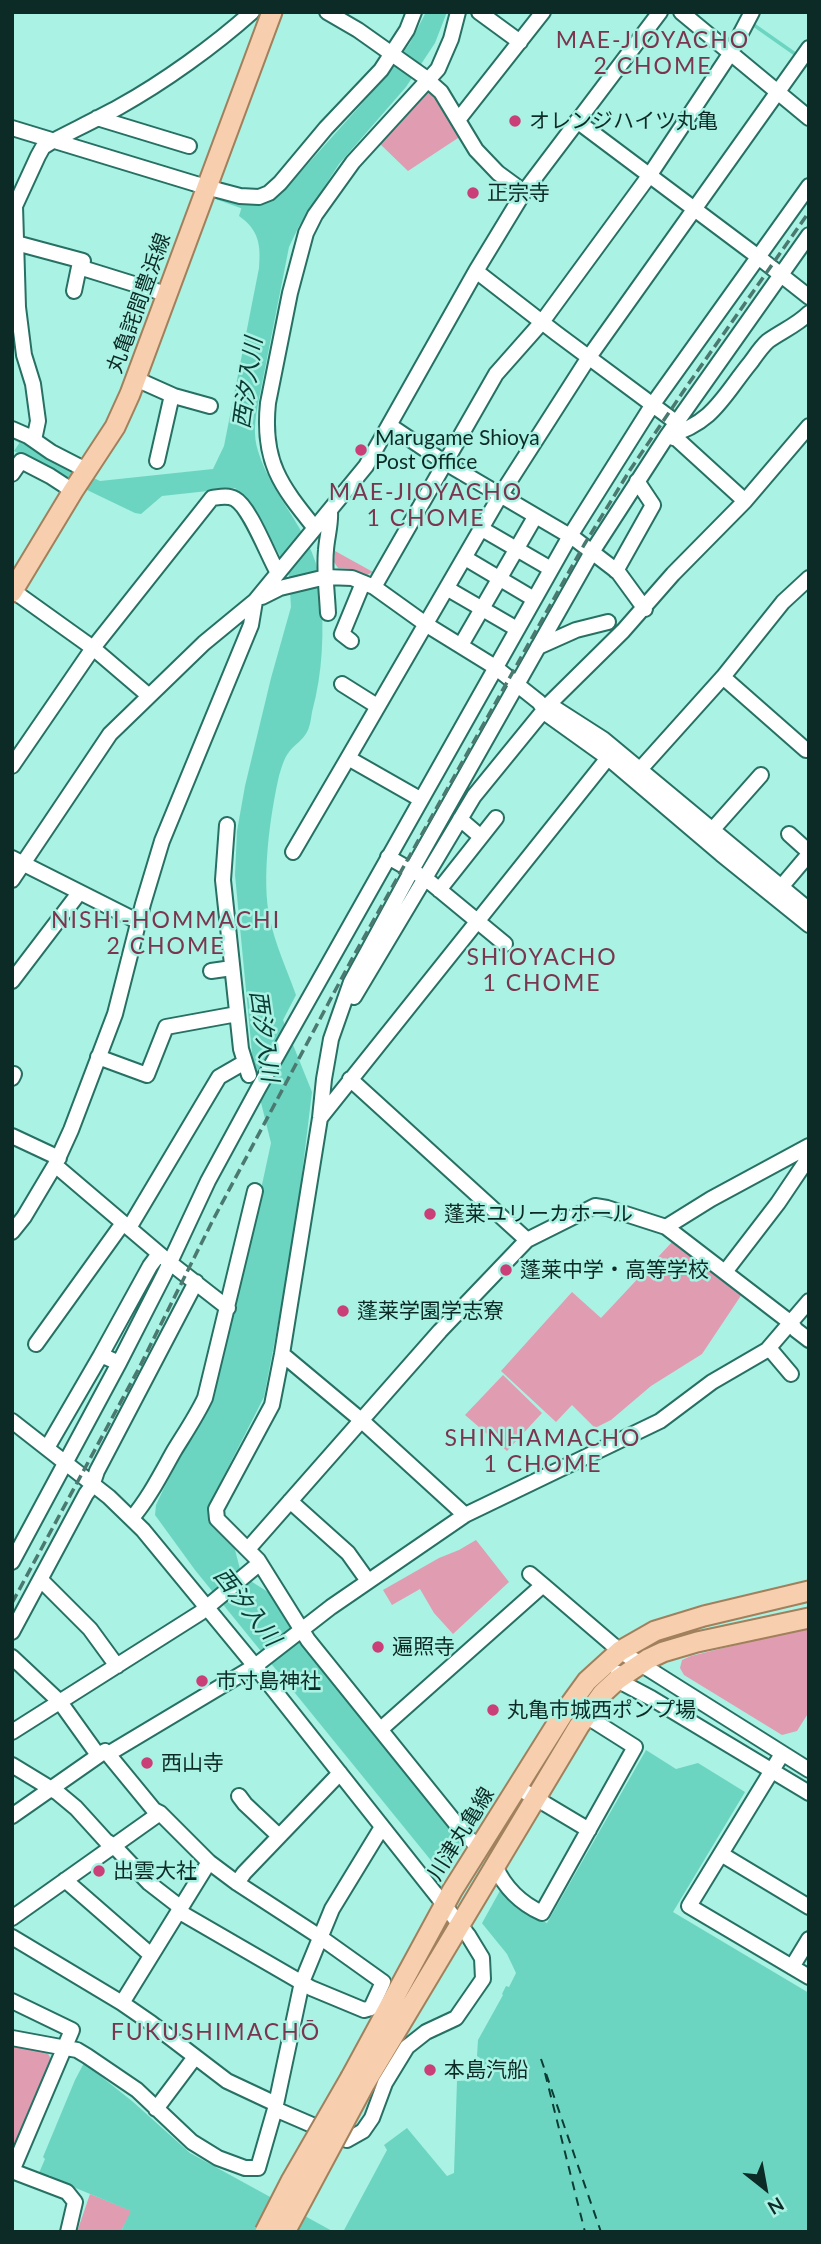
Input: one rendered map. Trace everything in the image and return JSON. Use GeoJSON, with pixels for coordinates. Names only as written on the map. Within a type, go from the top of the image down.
{"type":"FeatureCollection","features":[{"type":"Feature","properties":{"kind":"main road","name":"丸亀詫間豊浜線"},"geometry":{"type":"LineString","coordinates":[[13,591],[86,470],[115,428],[136,379],[272,12]]}},
{"type":"Feature","properties":{"kind":"main road","name":"川津丸亀線"},"geometry":{"type":"LineString","coordinates":[[285,2232],[358,2080],[485,1858],[517,1787],[562,1714],[587,1681],[620,1651],[654,1630],[809,1591]]}},
{"type":"Feature","properties":{"kind":"main road","name":"川津丸亀線"},"geometry":{"type":"LineString","coordinates":[[485,1858],[535,1798],[586,1716],[602,1694],[617,1680],[663,1652],[809,1618]]}},
{"type":"Feature","properties":{"kind":"main road","name":"川津丸亀線"},"geometry":{"type":"LineString","coordinates":[[265,2232],[291,2182],[358,2080]]}},
{"type":"Feature","properties":{"kind":"street"},"geometry":{"type":"LineString","coordinates":[[34,440],[38,421],[33,383],[24,355],[21,331],[15,206],[50,143],[154,85],[218,41],[252,12]]}},
{"type":"Feature","properties":{"kind":"street"},"geometry":{"type":"LineString","coordinates":[[327,12],[426,78],[441,92],[476,150],[498,173],[524,192]]}},
{"type":"Feature","properties":{"kind":"street"},"geometry":{"type":"LineString","coordinates":[[12,128],[50,143],[206,187],[250,198],[269,193],[381,70],[407,30],[414,12]]}},
{"type":"Feature","properties":{"kind":"street"},"geometry":{"type":"LineString","coordinates":[[313,531],[273,465],[267,445],[266,425],[301,246],[315,215],[353,162],[426,78],[438,69],[458,12]]}},
{"type":"Feature","properties":{"kind":"street"},"geometry":{"type":"LineString","coordinates":[[478,12],[520,42]]}},
{"type":"Feature","properties":{"kind":"street"},"geometry":{"type":"LineString","coordinates":[[458,120],[543,12]]}},
{"type":"Feature","properties":{"kind":"street"},"geometry":{"type":"LineString","coordinates":[[12,880],[18,861],[110,734],[204,643],[255,601],[366,466],[476,271],[524,192],[660,12]]}},
{"type":"Feature","properties":{"kind":"street"},"geometry":{"type":"LineString","coordinates":[[681,12],[809,118]]}},
{"type":"Feature","properties":{"kind":"street"},"geometry":{"type":"LineString","coordinates":[[351,641],[342,634],[368,585],[496,374],[542,323],[649,176],[730,54],[752,12]]}},
{"type":"Feature","properties":{"kind":"street"},"geometry":{"type":"LineString","coordinates":[[293,852],[500,496],[590,356],[809,48]]}},
{"type":"Feature","properties":{"kind":"street"},"geometry":{"type":"LineString","coordinates":[[97,118],[189,146]]}},
{"type":"Feature","properties":{"kind":"street"},"geometry":{"type":"LineString","coordinates":[[578,121],[809,297]]}},
{"type":"Feature","properties":{"kind":"street"},"geometry":{"type":"LineString","coordinates":[[12,1562],[118,1363],[164,1258],[570,536],[653,404],[809,186]]}},
{"type":"Feature","properties":{"kind":"street"},"geometry":{"type":"LineString","coordinates":[[586,1716],[635,1747],[542,1913],[526,1906],[502,1882],[302,1630],[260,1563],[218,1519],[216,1509],[272,1405],[331,1038],[516,685],[592,552],[667,436],[809,235]]}},
{"type":"Feature","properties":{"kind":"street"},"geometry":{"type":"LineString","coordinates":[[16,243],[61,250],[83,261]]}},
{"type":"Feature","properties":{"kind":"street"},"geometry":{"type":"LineString","coordinates":[[74,291],[79,267],[166,294]]}},
{"type":"Feature","properties":{"kind":"street"},"geometry":{"type":"LineString","coordinates":[[476,271],[677,422]]}},
{"type":"Feature","properties":{"kind":"street"},"geometry":{"type":"LineString","coordinates":[[667,436],[684,431],[709,415],[723,401],[767,342],[799,323],[809,313]]}},
{"type":"Feature","properties":{"kind":"street"},"geometry":{"type":"LineString","coordinates":[[136,379],[210,406]]}},
{"type":"Feature","properties":{"kind":"street"},"geometry":{"type":"LineString","coordinates":[[157,461],[172,394]]}},
{"type":"Feature","properties":{"kind":"street"},"geometry":{"type":"LineString","coordinates":[[390,425],[444,462],[570,536],[616,571],[645,609]]}},
{"type":"Feature","properties":{"kind":"street"},"geometry":{"type":"LineString","coordinates":[[12,429],[86,470]]}},
{"type":"Feature","properties":{"kind":"street"},"geometry":{"type":"LineString","coordinates":[[418,874],[544,705],[645,609],[673,574],[745,501],[808,429]]}},
{"type":"Feature","properties":{"kind":"street"},"geometry":{"type":"LineString","coordinates":[[667,436],[677,439],[745,501]]}},
{"type":"Feature","properties":{"kind":"street"},"geometry":{"type":"LineString","coordinates":[[12,474],[17,459],[73,491]]}},
{"type":"Feature","properties":{"kind":"street"},"geometry":{"type":"LineString","coordinates":[[616,571],[653,505],[637,481]]}},
{"type":"Feature","properties":{"kind":"street"},"geometry":{"type":"LineString","coordinates":[[12,766],[93,648],[212,498],[227,496],[240,503],[279,572]]}},
{"type":"Feature","properties":{"kind":"street"},"geometry":{"type":"LineString","coordinates":[[328,613],[324,578],[330,511]]}},
{"type":"Feature","properties":{"kind":"street"},"geometry":{"type":"LineString","coordinates":[[461,645],[535,517]]}},
{"type":"Feature","properties":{"kind":"street"},"geometry":{"type":"LineString","coordinates":[[482,529],[551,569]]}},
{"type":"Feature","properties":{"kind":"street"},"geometry":{"type":"LineString","coordinates":[[465,558],[534,599]]}},
{"type":"Feature","properties":{"kind":"street"},"geometry":{"type":"LineString","coordinates":[[255,601],[285,587],[324,578],[352,578],[368,585],[426,625],[495,667],[544,705],[548,715],[611,754],[776,892],[809,925]]}},
{"type":"Feature","properties":{"kind":"street"},"geometry":{"type":"LineString","coordinates":[[636,774],[723,677],[783,602],[809,578]]}},
{"type":"Feature","properties":{"kind":"street"},"geometry":{"type":"LineString","coordinates":[[448,589],[517,629]]}},
{"type":"Feature","properties":{"kind":"street"},"geometry":{"type":"LineString","coordinates":[[13,591],[93,648],[148,695]]}},
{"type":"Feature","properties":{"kind":"street"},"geometry":{"type":"LineString","coordinates":[[12,1232],[57,1162],[115,1014],[162,841],[251,625],[255,601]]}},
{"type":"Feature","properties":{"kind":"street"},"geometry":{"type":"LineString","coordinates":[[538,647],[576,630],[608,622]]}},
{"type":"Feature","properties":{"kind":"street"},"geometry":{"type":"LineString","coordinates":[[723,677],[805,743]]}},
{"type":"Feature","properties":{"kind":"street"},"geometry":{"type":"LineString","coordinates":[[342,684],[377,706]]}},
{"type":"Feature","properties":{"kind":"street"},"geometry":{"type":"LineString","coordinates":[[320,1118],[611,754]]}},
{"type":"Feature","properties":{"kind":"street"},"geometry":{"type":"LineString","coordinates":[[348,758],[420,799]]}},
{"type":"Feature","properties":{"kind":"street"},"geometry":{"type":"LineString","coordinates":[[708,835],[761,775]]}},
{"type":"Feature","properties":{"kind":"street"},"geometry":{"type":"LineString","coordinates":[[439,890],[496,818]]}},
{"type":"Feature","properties":{"kind":"street"},"geometry":{"type":"LineString","coordinates":[[460,819],[481,837]]}},
{"type":"Feature","properties":{"kind":"street"},"geometry":{"type":"LineString","coordinates":[[36,1344],[126,1226],[219,1077],[247,1068],[241,1049],[222,880],[227,825]]}},
{"type":"Feature","properties":{"kind":"street"},"geometry":{"type":"LineString","coordinates":[[776,892],[809,853],[789,834]]}},
{"type":"Feature","properties":{"kind":"street"},"geometry":{"type":"LineString","coordinates":[[388,857],[418,874],[505,944]]}},
{"type":"Feature","properties":{"kind":"street"},"geometry":{"type":"LineString","coordinates":[[18,861],[139,922]]}},
{"type":"Feature","properties":{"kind":"street"},"geometry":{"type":"LineString","coordinates":[[12,981],[79,892]]}},
{"type":"Feature","properties":{"kind":"street"},"geometry":{"type":"LineString","coordinates":[[776,892],[809,910]]}},
{"type":"Feature","properties":{"kind":"street"},"geometry":{"type":"LineString","coordinates":[[211,971],[232,968]]}},
{"type":"Feature","properties":{"kind":"street"},"geometry":{"type":"LineString","coordinates":[[98,1057],[147,1075],[166,1027],[237,1014]]}},
{"type":"Feature","properties":{"kind":"street"},"geometry":{"type":"LineString","coordinates":[[350,1079],[527,1240]]}},
{"type":"Feature","properties":{"kind":"street"},"geometry":{"type":"LineString","coordinates":[[12,1136],[57,1162],[126,1226],[228,1308]]}},
{"type":"Feature","properties":{"kind":"street"},"geometry":{"type":"LineString","coordinates":[[666,1227],[809,1146]]}},
{"type":"Feature","properties":{"kind":"street"},"geometry":{"type":"LineString","coordinates":[[725,1272],[809,1157]]}},
{"type":"Feature","properties":{"kind":"street"},"geometry":{"type":"LineString","coordinates":[[132,1518],[153,1489],[205,1398],[255,1191]]}},
{"type":"Feature","properties":{"kind":"street"},"geometry":{"type":"LineString","coordinates":[[248,1549],[440,1331],[527,1240],[595,1206],[666,1227],[792,1323],[796,1330],[809,1340]]}},
{"type":"Feature","properties":{"kind":"street"},"geometry":{"type":"LineString","coordinates":[[47,1448],[150,1266],[164,1258]]}},
{"type":"Feature","properties":{"kind":"street"},"geometry":{"type":"LineString","coordinates":[[12,1632],[92,1486],[97,1471],[196,1282]]}},
{"type":"Feature","properties":{"kind":"street"},"geometry":{"type":"LineString","coordinates":[[12,1816],[103,1755],[259,1663],[368,1581],[466,1515],[660,1421],[712,1382],[769,1348],[809,1301]]}},
{"type":"Feature","properties":{"kind":"street"},"geometry":{"type":"LineString","coordinates":[[769,1348],[792,1374]]}},
{"type":"Feature","properties":{"kind":"street"},"geometry":{"type":"LineString","coordinates":[[101,1354],[118,1363]]}},
{"type":"Feature","properties":{"kind":"street"},"geometry":{"type":"LineString","coordinates":[[282,1354],[466,1515]]}},
{"type":"Feature","properties":{"kind":"street"},"geometry":{"type":"LineString","coordinates":[[12,1421],[132,1518],[212,1604],[382,1826],[455,1907],[482,1958],[483,1979],[456,2018],[426,2032],[407,2047],[390,2073],[372,2118],[363,2131],[347,2140],[227,2081],[122,2003],[12,1937]]}},
{"type":"Feature","properties":{"kind":"street"},"geometry":{"type":"LineString","coordinates":[[290,1501],[348,1553],[368,1581]]}},
{"type":"Feature","properties":{"kind":"street"},"geometry":{"type":"LineString","coordinates":[[12,1732],[212,1604],[260,1563]]}},
{"type":"Feature","properties":{"kind":"street"},"geometry":{"type":"LineString","coordinates":[[530,1574],[620,1651],[809,1770]]}},
{"type":"Feature","properties":{"kind":"street"},"geometry":{"type":"LineString","coordinates":[[41,1580],[90,1629],[117,1666]]}},
{"type":"Feature","properties":{"kind":"street"},"geometry":{"type":"LineString","coordinates":[[381,1729],[543,1585]]}},
{"type":"Feature","properties":{"kind":"street"},"geometry":{"type":"LineString","coordinates":[[620,1651],[617,1680],[808,1790]]}},
{"type":"Feature","properties":{"kind":"street"},"geometry":{"type":"LineString","coordinates":[[12,1657],[60,1702],[103,1755],[154,1810],[209,1862],[383,1982],[371,2008],[364,2010],[311,1988],[179,1909],[149,1884],[76,1808],[51,1788],[12,1765]]}},
{"type":"Feature","properties":{"kind":"street"},"geometry":{"type":"LineString","coordinates":[[782,1754],[689,1906],[809,1977]]}},
{"type":"Feature","properties":{"kind":"street"},"geometry":{"type":"LineString","coordinates":[[237,1883],[244,1872],[340,1773]]}},
{"type":"Feature","properties":{"kind":"street"},"geometry":{"type":"LineString","coordinates":[[517,1787],[589,1830]]}},
{"type":"Feature","properties":{"kind":"street"},"geometry":{"type":"LineString","coordinates":[[239,1796],[279,1836]]}},
{"type":"Feature","properties":{"kind":"street"},"geometry":{"type":"LineString","coordinates":[[12,1918],[160,1813]]}},
{"type":"Feature","properties":{"kind":"street"},"geometry":{"type":"LineString","coordinates":[[12,2038],[77,2050],[137,2090],[192,2141],[218,2158],[253,2169],[260,2165],[302,1982],[332,1909],[382,1826]]}},
{"type":"Feature","properties":{"kind":"street"},"geometry":{"type":"LineString","coordinates":[[721,1854],[809,1907]]}},
{"type":"Feature","properties":{"kind":"street"},"geometry":{"type":"LineString","coordinates":[[122,2003],[209,1862]]}},
{"type":"Feature","properties":{"kind":"street"},"geometry":{"type":"LineString","coordinates":[[65,1880],[151,1955]]}},
{"type":"Feature","properties":{"kind":"street"},"geometry":{"type":"LineString","coordinates":[[792,1967],[809,1939]]}},
{"type":"Feature","properties":{"kind":"street"},"geometry":{"type":"LineString","coordinates":[[12,2001],[72,2030],[12,2171],[72,2196],[75,2202],[68,2232]]}},
{"type":"Feature","properties":{"kind":"street"},"geometry":{"type":"LineString","coordinates":[[156,2109],[195,2057]]}},
{"type":"Feature","properties":{"kind":"shaded area"},"geometry":{"type":"Polygon","coordinates":[[[432,89],[459,135],[408,171],[378,142],[421,94],[432,89]]]}},
{"type":"Feature","properties":{"kind":"shaded area"},"geometry":{"type":"Polygon","coordinates":[[[335,551],[373,572],[367,575],[338,568],[334,562],[335,551]]]}},
{"type":"Feature","properties":{"kind":"shaded area"},"geometry":{"type":"Polygon","coordinates":[[[673,1241],[742,1294],[702,1354],[651,1386],[611,1420],[595,1428],[572,1405],[556,1422],[501,1371],[572,1292],[601,1318],[673,1241]]]}},
{"type":"Feature","properties":{"kind":"shaded area"},"geometry":{"type":"Polygon","coordinates":[[[503,1375],[542,1413],[507,1451],[465,1415],[503,1375]]]}},
{"type":"Feature","properties":{"kind":"shaded area"},"geometry":{"type":"Polygon","coordinates":[[[476,1540],[509,1582],[453,1634],[434,1613],[420,1589],[392,1605],[383,1590],[476,1540]]]}},
{"type":"Feature","properties":{"kind":"shaded area"},"geometry":{"type":"Polygon","coordinates":[[[809,1627],[809,1712],[797,1731],[782,1735],[684,1675],[680,1668],[682,1660],[691,1656],[809,1627]]]}},
{"type":"Feature","properties":{"kind":"shaded area"},"geometry":{"type":"Polygon","coordinates":[[[12,2045],[47,2052],[51,2059],[12,2154],[12,2045]]]}},
{"type":"Feature","properties":{"kind":"shaded area"},"geometry":{"type":"Polygon","coordinates":[[[90,2194],[132,2211],[122,2229],[124,2232],[77,2232],[90,2194]]]}},
{"type":"Feature","properties":{"kind":"water","name":"西汐入川"},"geometry":{"type":"Polygon","coordinates":[[[426,12],[447,12],[435,43],[406,87],[339,164],[299,226],[289,247],[256,416],[258,451],[274,486],[304,535],[318,571],[321,590],[322,652],[316,697],[308,730],[287,754],[280,773],[270,828],[266,886],[270,919],[296,995],[283,1020],[312,1092],[294,1240],[264,1397],[212,1499],[208,1514],[233,1542],[240,1569],[249,1580],[268,1592],[498,1884],[524,1912],[547,1923],[646,1750],[676,1769],[698,1763],[745,1792],[673,1912],[809,1993],[809,2232],[343,2232],[387,2150],[384,2145],[407,2128],[447,2176],[454,2173],[457,2081],[480,2080],[478,2040],[506,1986],[509,1987],[516,1973],[507,1954],[195,1570],[155,1515],[156,1505],[164,1488],[210,1401],[244,1268],[271,1143],[254,1074],[235,875],[237,831],[245,786],[291,607],[289,576],[246,497],[235,488],[162,496],[141,514],[135,513],[60,477],[14,451],[22,439],[100,481],[213,469],[224,446],[259,268],[260,252],[255,233],[239,216],[243,203],[263,202],[281,194],[384,79],[410,43],[426,12]]]}},
{"type":"Feature","properties":{"kind":"water"},"geometry":{"type":"Polygon","coordinates":[[[84,2063],[190,2153],[334,2232],[124,2232],[122,2229],[131,2211],[39,2173],[45,2159],[43,2157],[84,2063]]]}},
{"type":"Feature","properties":{"kind":"pier"},"geometry":{"type":"Polygon","coordinates":[[[466,1843],[502,1887],[481,1925],[442,1875],[466,1843]]]}},
{"type":"Feature","properties":{"kind":"waterway"},"geometry":{"type":"LineString","coordinates":[[751,23],[798,56]]}},
{"type":"Feature","properties":{"kind":"waterway"},"geometry":{"type":"LineString","coordinates":[[218,198],[246,208]]}},
{"type":"Feature","properties":{"kind":"waterway"},"geometry":{"type":"LineString","coordinates":[[12,437],[23,443]]}},
{"type":"Feature","properties":{"kind":"ferry route"},"geometry":{"type":"LineString","coordinates":[[541,2059],[601,2232]]}},
{"type":"Feature","properties":{"kind":"ferry route"},"geometry":{"type":"LineString","coordinates":[[545,2073],[585,2232]]}},
{"type":"Feature","properties":{"kind":"railway"},"geometry":{"type":"LineString","coordinates":[[12,1603],[138,1370],[213,1220],[353,957],[584,545],[630,470],[809,212]]}},
{"type":"Feature","properties":{"kind":"place","name":"オレンジハイツ丸亀"},"geometry":{"type":"Point","coordinates":[515,121]}},
{"type":"Feature","properties":{"kind":"place","name":"正宗寺"},"geometry":{"type":"Point","coordinates":[473,193]}},
{"type":"Feature","properties":{"kind":"place","name":"Marugame Shioya Post Office"},"geometry":{"type":"Point","coordinates":[361,450]}},
{"type":"Feature","properties":{"kind":"place","name":"蓬莱ユリーカホール"},"geometry":{"type":"Point","coordinates":[430,1214]}},
{"type":"Feature","properties":{"kind":"place","name":"蓬莱中学・高等学校"},"geometry":{"type":"Point","coordinates":[506,1270]}},
{"type":"Feature","properties":{"kind":"place","name":"蓬莱学園学志寮"},"geometry":{"type":"Point","coordinates":[343,1311]}},
{"type":"Feature","properties":{"kind":"place","name":"遍照寺"},"geometry":{"type":"Point","coordinates":[378,1647]}},
{"type":"Feature","properties":{"kind":"place","name":"市寸島神社"},"geometry":{"type":"Point","coordinates":[202,1681]}},
{"type":"Feature","properties":{"kind":"place","name":"丸亀市城西ポンプ場"},"geometry":{"type":"Point","coordinates":[493,1710]}},
{"type":"Feature","properties":{"kind":"place","name":"西山寺"},"geometry":{"type":"Point","coordinates":[147,1763]}},
{"type":"Feature","properties":{"kind":"place","name":"出雲大社"},"geometry":{"type":"Point","coordinates":[99,1871]}},
{"type":"Feature","properties":{"kind":"place","name":"本島汽船"},"geometry":{"type":"Point","coordinates":[430,2070]}},
{"type":"Feature","properties":{"kind":"district","name":"MAE-JIOYACHO 2 CHOME"},"geometry":{"type":"Point","coordinates":[653,54]}},
{"type":"Feature","properties":{"kind":"district","name":"MAE-JIOYACHO 1 CHOME"},"geometry":{"type":"Point","coordinates":[426,506]}},
{"type":"Feature","properties":{"kind":"district","name":"NISHI-HOMMACHI 2 CHOME"},"geometry":{"type":"Point","coordinates":[166,934]}},
{"type":"Feature","properties":{"kind":"district","name":"SHIOYACHO 1 CHOME"},"geometry":{"type":"Point","coordinates":[542,971]}},
{"type":"Feature","properties":{"kind":"district","name":"SHINHAMACHO 1 CHOME"},"geometry":{"type":"Point","coordinates":[543,1452]}},
{"type":"Feature","properties":{"kind":"district","name":"FUKUSHIMACHŌ"},"geometry":{"type":"Point","coordinates":[216,2033]}}]}
